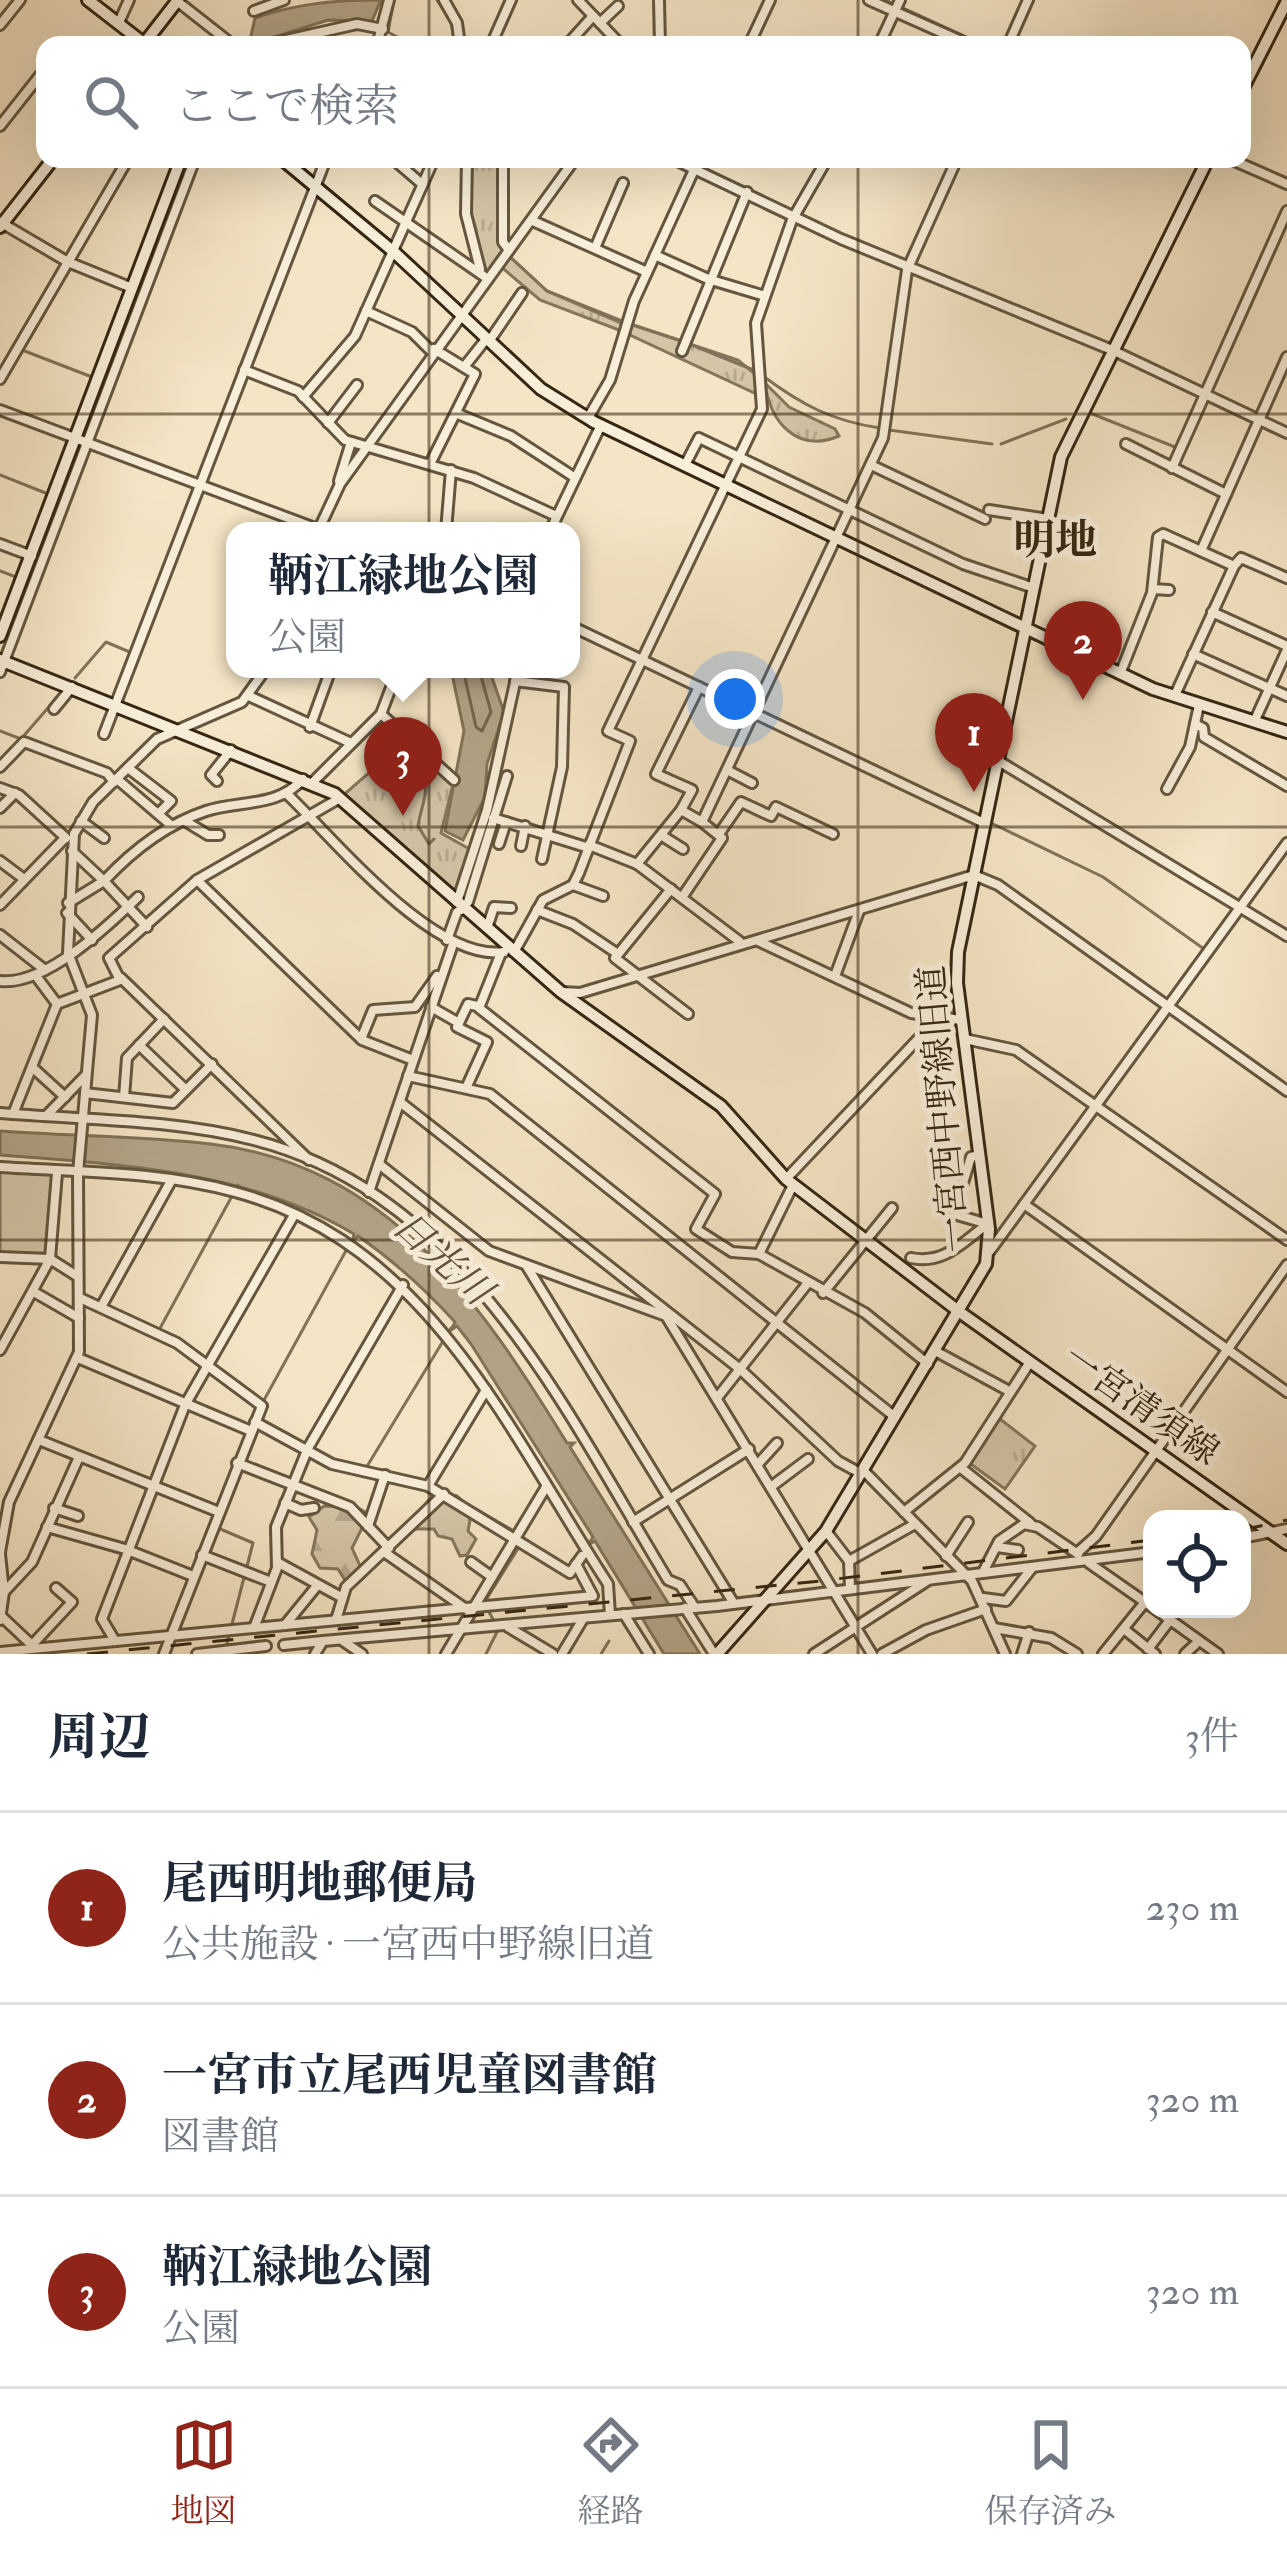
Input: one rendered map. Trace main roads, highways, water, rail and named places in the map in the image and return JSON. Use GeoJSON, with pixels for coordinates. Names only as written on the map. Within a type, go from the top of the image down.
{"type":"FeatureCollection","features":[{"type":"Feature","properties":{"kind":"water"},"geometry":{"type":"Polygon","coordinates":[[[381,0],[372,21],[328,20],[277,36],[251,36],[255,18],[381,0]]]}},
{"type":"Feature","properties":{"kind":"water"},"geometry":{"type":"Polygon","coordinates":[[[453,678],[492,678],[504,712],[487,764],[485,797],[463,840],[445,831],[464,731],[453,678]]]}},
{"type":"Feature","properties":{"kind":"water"},"geometry":{"type":"Polygon","coordinates":[[[0,1131],[185,1141],[274,1157],[329,1180],[379,1211],[423,1249],[500,1340],[567,1443],[574,1443],[570,1447],[700,1654],[664,1654],[595,1541],[588,1545],[593,1537],[471,1344],[457,1326],[451,1330],[455,1322],[397,1265],[358,1236],[352,1242],[354,1234],[271,1196],[183,1174],[0,1155],[0,1131]]]}},
{"type":"Feature","properties":{"kind":"waterway"},"geometry":{"type":"LineString","coordinates":[[394,0],[388,32],[395,36]]}},
{"type":"Feature","properties":{"kind":"waterway"},"geometry":{"type":"LineString","coordinates":[[437,0],[453,36]]}},
{"type":"Feature","properties":{"kind":"waterway"},"geometry":{"type":"LineString","coordinates":[[886,0],[892,3]]}},
{"type":"Feature","properties":{"kind":"waterway"},"geometry":{"type":"LineString","coordinates":[[901,7],[964,36]]}},
{"type":"Feature","properties":{"kind":"waterway"},"geometry":{"type":"LineString","coordinates":[[1251,163],[1285,179]]}},
{"type":"Feature","properties":{"kind":"waterway"},"geometry":{"type":"LineString","coordinates":[[85,438],[188,168]]}},
{"type":"Feature","properties":{"kind":"waterway"},"geometry":{"type":"LineString","coordinates":[[320,182],[384,237]]}},
{"type":"Feature","properties":{"kind":"waterway"},"geometry":{"type":"LineString","coordinates":[[509,256],[547,291],[622,321]]}},
{"type":"Feature","properties":{"kind":"waterway"},"geometry":{"type":"LineString","coordinates":[[630,324],[682,341]]}},
{"type":"Feature","properties":{"kind":"waterway"},"geometry":{"type":"LineString","coordinates":[[687,343],[756,371]]}},
{"type":"Feature","properties":{"kind":"waterway"},"geometry":{"type":"LineString","coordinates":[[22,350],[92,377]]}},
{"type":"Feature","properties":{"kind":"waterway"},"geometry":{"type":"LineString","coordinates":[[763,376],[818,410],[880,428]]}},
{"type":"Feature","properties":{"kind":"waterway"},"geometry":{"type":"LineString","coordinates":[[1090,413],[1175,447]]}},
{"type":"Feature","properties":{"kind":"waterway"},"geometry":{"type":"LineString","coordinates":[[1001,444],[1066,419]]}},
{"type":"Feature","properties":{"kind":"waterway"},"geometry":{"type":"LineString","coordinates":[[889,430],[992,444]]}},
{"type":"Feature","properties":{"kind":"waterway"},"geometry":{"type":"LineString","coordinates":[[92,441],[102,444]]}},
{"type":"Feature","properties":{"kind":"waterway"},"geometry":{"type":"LineString","coordinates":[[3,652],[75,463]]}},
{"type":"Feature","properties":{"kind":"waterway"},"geometry":{"type":"LineString","coordinates":[[0,475],[48,494]]}},
{"type":"Feature","properties":{"kind":"waterway"},"geometry":{"type":"LineString","coordinates":[[0,571],[16,577]]}},
{"type":"Feature","properties":{"kind":"waterway"},"geometry":{"type":"LineString","coordinates":[[75,678],[106,642],[132,653]]}},
{"type":"Feature","properties":{"kind":"waterway"},"geometry":{"type":"LineString","coordinates":[[0,731],[21,739],[60,694]]}},
{"type":"Feature","properties":{"kind":"waterway"},"geometry":{"type":"LineString","coordinates":[[410,757],[425,783],[418,826],[429,844],[434,839]]}},
{"type":"Feature","properties":{"kind":"waterway"},"geometry":{"type":"LineString","coordinates":[[989,822],[1103,877],[1204,949]]}},
{"type":"Feature","properties":{"kind":"waterway"},"geometry":{"type":"LineString","coordinates":[[158,1332],[238,1185]]}},
{"type":"Feature","properties":{"kind":"waterway"},"geometry":{"type":"LineString","coordinates":[[263,1402],[348,1247]]}},
{"type":"Feature","properties":{"kind":"waterway"},"geometry":{"type":"LineString","coordinates":[[366,1468],[451,1328]]}},
{"type":"Feature","properties":{"kind":"waterway"},"geometry":{"type":"LineString","coordinates":[[283,1433],[338,1462]]}},
{"type":"Feature","properties":{"kind":"waterway"},"geometry":{"type":"LineString","coordinates":[[388,1474],[425,1481]]}},
{"type":"Feature","properties":{"kind":"waterway"},"geometry":{"type":"LineString","coordinates":[[434,1485],[514,1531]]}},
{"type":"Feature","properties":{"kind":"waterway"},"geometry":{"type":"LineString","coordinates":[[218,1528],[253,1543],[226,1647]]}},
{"type":"Feature","properties":{"kind":"waterway"},"geometry":{"type":"LineString","coordinates":[[522,1537],[553,1559]]}},
{"type":"Feature","properties":{"kind":"waterway"},"geometry":{"type":"LineString","coordinates":[[494,1621],[484,1603],[519,1547]]}},
{"type":"Feature","properties":{"kind":"waterway"},"geometry":{"type":"LineString","coordinates":[[486,1654],[498,1630]]}},
{"type":"Feature","properties":{"kind":"waterway"},"geometry":{"type":"LineString","coordinates":[[601,1654],[609,1641]]}},
{"type":"Feature","properties":{"kind":"railway"},"geometry":{"type":"LineString","coordinates":[[1251,1528],[1287,1520]]}},
{"type":"Feature","properties":{"kind":"railway"},"geometry":{"type":"LineString","coordinates":[[87,1654],[820,1581],[1143,1541]]}},
{"type":"Feature","properties":{"kind":"place","name":"一宮市立尾西児童図書館"},"geometry":{"type":"Point","coordinates":[1083,700]}},
{"type":"Feature","properties":{"kind":"place","name":"尾西明地郵便局"},"geometry":{"type":"Point","coordinates":[974,792]}},
{"type":"Feature","properties":{"kind":"place","name":"鞆江緑地公園"},"geometry":{"type":"Point","coordinates":[403,816]}},
{"type":"Feature","properties":{"kind":"district","name":"明地"},"geometry":{"type":"Point","coordinates":[1055,539]}},
{"type":"Feature","properties":{"kind":"water label","name":"日光川"},"geometry":{"type":"Point","coordinates":[443,1257]}}]}
